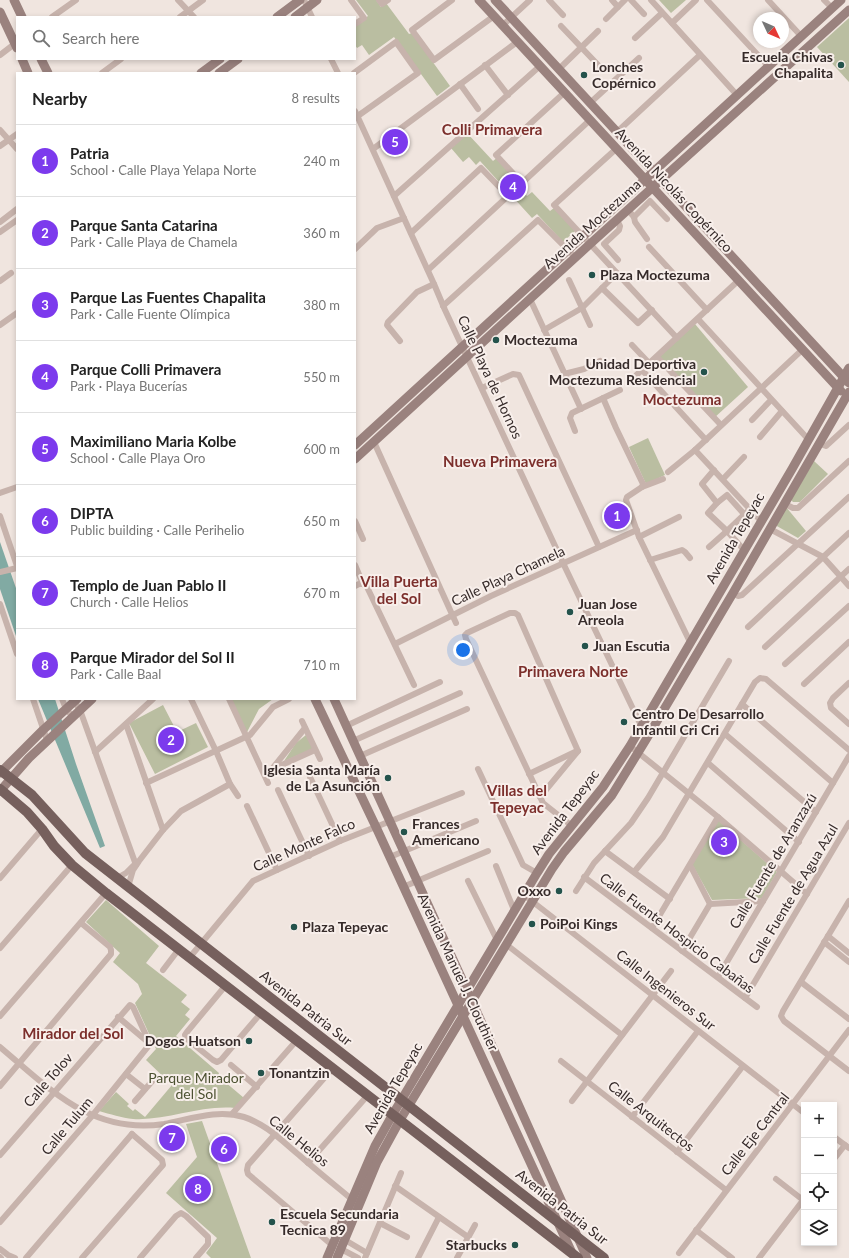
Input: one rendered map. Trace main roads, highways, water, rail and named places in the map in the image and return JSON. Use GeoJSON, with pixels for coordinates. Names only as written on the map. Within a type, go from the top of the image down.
{"type":"FeatureCollection","features":[{"type":"Feature","properties":{"kind":"main road","name":"Avenida Patria Sur"},"geometry":{"type":"LineString","coordinates":[[0,771],[32,795],[85,853],[604,1258]]}},
{"type":"Feature","properties":{"kind":"main road"},"geometry":{"type":"LineString","coordinates":[[0,790],[27,812],[54,846],[72,865],[106,893],[575,1256]]}},
{"type":"Feature","properties":{"kind":"water"},"geometry":{"type":"Polygon","coordinates":[[[0,542],[16,588],[16,636],[0,589],[0,542]]]}},
{"type":"Feature","properties":{"kind":"water"},"geometry":{"type":"Polygon","coordinates":[[[38,700],[55,700],[105,846],[100,848],[38,700]]]}},
{"type":"Feature","properties":{"kind":"place","name":"Escuela Chivas Chapalita"},"geometry":{"type":"Point","coordinates":[841,65]}},
{"type":"Feature","properties":{"kind":"place","name":"Lonches Copérnico"},"geometry":{"type":"Point","coordinates":[584,75]}},
{"type":"Feature","properties":{"kind":"place","name":"Maximiliano Maria Kolbe"},"geometry":{"type":"Point","coordinates":[395,142]}},
{"type":"Feature","properties":{"kind":"place","name":"Parque Colli Primavera"},"geometry":{"type":"Point","coordinates":[513,187]}},
{"type":"Feature","properties":{"kind":"place","name":"Plaza Moctezuma"},"geometry":{"type":"Point","coordinates":[592,275]}},
{"type":"Feature","properties":{"kind":"place","name":"Moctezuma"},"geometry":{"type":"Point","coordinates":[496,340]}},
{"type":"Feature","properties":{"kind":"place","name":"Unidad Deportiva Moctezuma Residencial"},"geometry":{"type":"Point","coordinates":[704,372]}},
{"type":"Feature","properties":{"kind":"place","name":"Patria"},"geometry":{"type":"Point","coordinates":[617,516]}},
{"type":"Feature","properties":{"kind":"place","name":"Juan Jose Arreola"},"geometry":{"type":"Point","coordinates":[570,612]}},
{"type":"Feature","properties":{"kind":"place","name":"Juan Escutia"},"geometry":{"type":"Point","coordinates":[585,646]}},
{"type":"Feature","properties":{"kind":"place","name":"Centro De Desarrollo Infantil Cri Cri"},"geometry":{"type":"Point","coordinates":[624,722]}},
{"type":"Feature","properties":{"kind":"place","name":"Parque Santa Catarina"},"geometry":{"type":"Point","coordinates":[171,740]}},
{"type":"Feature","properties":{"kind":"place","name":"Iglesia Santa María de La Asunción"},"geometry":{"type":"Point","coordinates":[388,778]}},
{"type":"Feature","properties":{"kind":"place","name":"Frances Americano"},"geometry":{"type":"Point","coordinates":[404,832]}},
{"type":"Feature","properties":{"kind":"place","name":"Parque Las Fuentes Chapalita"},"geometry":{"type":"Point","coordinates":[724,842]}},
{"type":"Feature","properties":{"kind":"place","name":"Oxxo"},"geometry":{"type":"Point","coordinates":[559,891]}},
{"type":"Feature","properties":{"kind":"place","name":"PoiPoi Kings"},"geometry":{"type":"Point","coordinates":[532,924]}},
{"type":"Feature","properties":{"kind":"place","name":"Plaza Tepeyac"},"geometry":{"type":"Point","coordinates":[294,927]}},
{"type":"Feature","properties":{"kind":"place","name":"Dogos Huatson"},"geometry":{"type":"Point","coordinates":[249,1041]}},
{"type":"Feature","properties":{"kind":"place","name":"Tonantzin"},"geometry":{"type":"Point","coordinates":[261,1073]}},
{"type":"Feature","properties":{"kind":"place","name":"Templo de Juan Pablo II"},"geometry":{"type":"Point","coordinates":[172,1138]}},
{"type":"Feature","properties":{"kind":"place","name":"DIPTA"},"geometry":{"type":"Point","coordinates":[224,1149]}},
{"type":"Feature","properties":{"kind":"place","name":"Parque Mirador del Sol II"},"geometry":{"type":"Point","coordinates":[198,1189]}},
{"type":"Feature","properties":{"kind":"place","name":"Escuela Secundaria Tecnica 89"},"geometry":{"type":"Point","coordinates":[272,1222]}},
{"type":"Feature","properties":{"kind":"place","name":"Starbucks"},"geometry":{"type":"Point","coordinates":[515,1245]}},
{"type":"Feature","properties":{"kind":"district","name":"Colli Primavera"},"geometry":{"type":"Point","coordinates":[492,130]}},
{"type":"Feature","properties":{"kind":"district","name":"Moctezuma"},"geometry":{"type":"Point","coordinates":[682,400]}},
{"type":"Feature","properties":{"kind":"district","name":"Nueva Primavera"},"geometry":{"type":"Point","coordinates":[500,462]}},
{"type":"Feature","properties":{"kind":"district","name":"Villa Puerta del Sol"},"geometry":{"type":"Point","coordinates":[399,590]}},
{"type":"Feature","properties":{"kind":"district","name":"Primavera Norte"},"geometry":{"type":"Point","coordinates":[573,672]}},
{"type":"Feature","properties":{"kind":"district","name":"Villas del Tepeyac"},"geometry":{"type":"Point","coordinates":[517,800]}},
{"type":"Feature","properties":{"kind":"district","name":"Mirador del Sol"},"geometry":{"type":"Point","coordinates":[73,1034]}},
{"type":"Feature","properties":{"kind":"park label","name":"Parque Mirador del Sol"},"geometry":{"type":"Point","coordinates":[196,1086]}}]}
